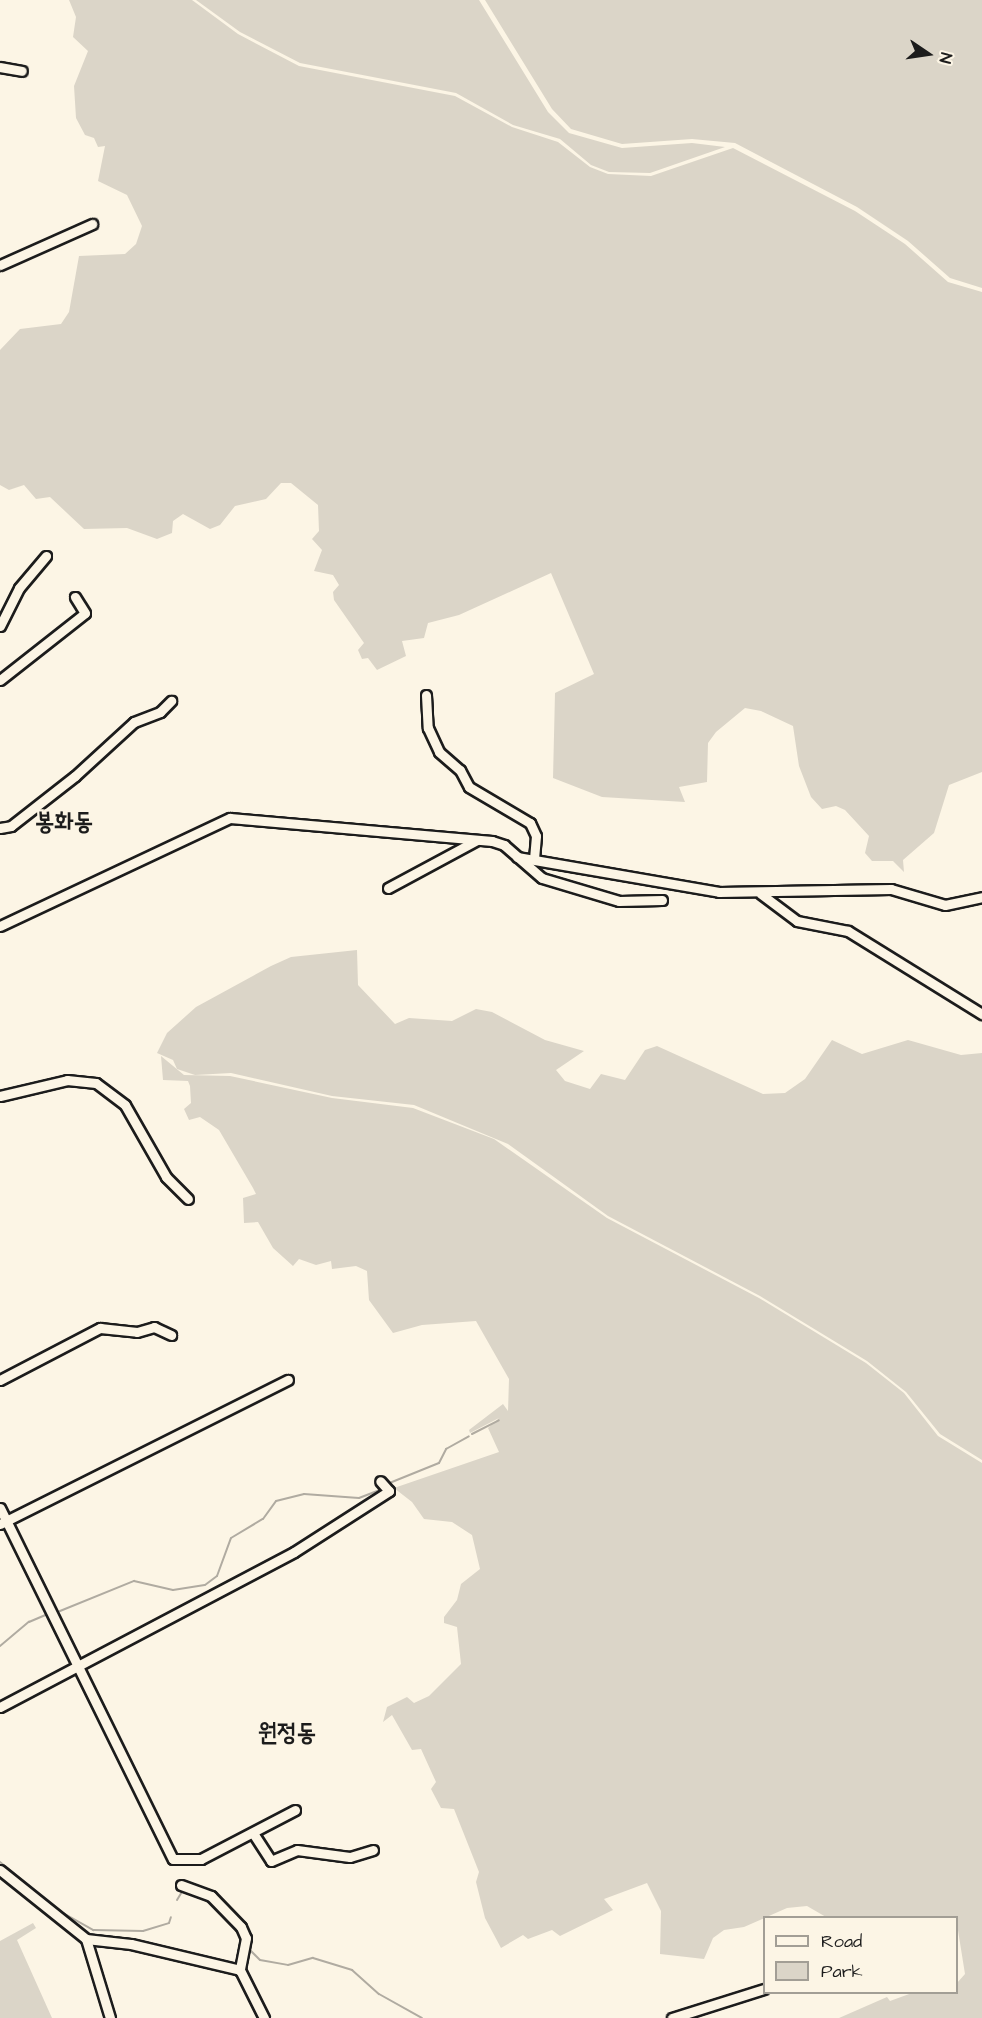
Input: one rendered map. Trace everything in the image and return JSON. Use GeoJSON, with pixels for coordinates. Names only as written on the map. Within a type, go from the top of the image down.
{"type":"FeatureCollection","features":[{"type":"Feature","properties":{"kind":"street"},"geometry":{"type":"LineString","coordinates":[[0,68],[22,71]]}},
{"type":"Feature","properties":{"kind":"street"},"geometry":{"type":"LineString","coordinates":[[0,265],[92,224]]}},
{"type":"Feature","properties":{"kind":"street"},"geometry":{"type":"LineString","coordinates":[[0,626],[19,588],[46,556]]}},
{"type":"Feature","properties":{"kind":"street"},"geometry":{"type":"LineString","coordinates":[[0,680],[85,613],[75,597]]}},
{"type":"Feature","properties":{"kind":"street"},"geometry":{"type":"LineString","coordinates":[[426,695],[428,728],[439,753],[460,770],[469,787],[530,823],[536,836],[534,858]]}},
{"type":"Feature","properties":{"kind":"street"},"geometry":{"type":"LineString","coordinates":[[0,828],[11,826],[75,776],[134,722],[160,712],[171,701]]}},
{"type":"Feature","properties":{"kind":"street"},"geometry":{"type":"LineString","coordinates":[[0,926],[222,819],[477,840],[504,845],[542,878],[619,902],[662,900]]}},
{"type":"Feature","properties":{"kind":"street"},"geometry":{"type":"LineString","coordinates":[[388,888],[477,840]]}},
{"type":"Feature","properties":{"kind":"street"},"geometry":{"type":"LineString","coordinates":[[517,857],[534,858],[660,884],[761,894],[891,889],[945,904],[982,897]]}},
{"type":"Feature","properties":{"kind":"street"},"geometry":{"type":"LineString","coordinates":[[761,894],[797,921],[849,931],[982,1014]]}},
{"type":"Feature","properties":{"kind":"street"},"geometry":{"type":"LineString","coordinates":[[0,1096],[67,1080],[96,1083],[125,1105],[166,1177],[188,1199]]}},
{"type":"Feature","properties":{"kind":"street"},"geometry":{"type":"LineString","coordinates":[[0,1380],[100,1328],[137,1332],[154,1327],[171,1335]]}},
{"type":"Feature","properties":{"kind":"street"},"geometry":{"type":"LineString","coordinates":[[3,1522],[288,1380]]}},
{"type":"Feature","properties":{"kind":"street"},"geometry":{"type":"LineString","coordinates":[[0,1707],[353,1516],[389,1491],[380,1481]]}},
{"type":"Feature","properties":{"kind":"street"},"geometry":{"type":"LineString","coordinates":[[0,1508],[3,1522],[81,1665],[173,1859],[201,1859],[295,1810]]}},
{"type":"Feature","properties":{"kind":"street"},"geometry":{"type":"LineString","coordinates":[[253,1833],[272,1861],[297,1850],[350,1857],[374,1850]]}},
{"type":"Feature","properties":{"kind":"street"},"geometry":{"type":"LineString","coordinates":[[2,1875],[86,1939],[131,1944],[240,1970]]}},
{"type":"Feature","properties":{"kind":"street"},"geometry":{"type":"LineString","coordinates":[[181,1885],[212,1896],[244,1940],[240,1970],[264,2018]]}},
{"type":"Feature","properties":{"kind":"street"},"geometry":{"type":"LineString","coordinates":[[86,1939],[110,2018]]}},
{"type":"Feature","properties":{"kind":"street"},"geometry":{"type":"LineString","coordinates":[[672,2018],[763,1990]]}},
{"type":"Feature","properties":{"kind":"green space"},"geometry":{"type":"Polygon","coordinates":[[[69,0],[192,0],[238,34],[299,66],[455,96],[512,127],[558,142],[590,167],[608,174],[651,176],[733,148],[855,211],[905,244],[948,282],[982,292],[982,772],[949,785],[934,833],[903,860],[904,872],[893,861],[872,861],[865,853],[869,836],[845,810],[836,806],[822,809],[811,797],[799,766],[793,726],[761,711],[745,708],[716,732],[708,743],[707,782],[679,787],[685,802],[602,797],[553,778],[555,693],[594,674],[551,573],[459,615],[428,623],[424,638],[402,641],[406,656],[377,670],[368,658],[362,659],[358,650],[364,643],[334,600],[333,592],[339,585],[333,575],[314,571],[322,550],[312,539],[319,531],[318,505],[291,483],[281,483],[266,499],[235,506],[220,525],[210,529],[183,514],[173,521],[172,533],[157,539],[127,528],[84,529],[50,497],[36,499],[24,485],[9,490],[0,485],[0,350],[20,329],[61,324],[69,312],[79,256],[125,254],[136,244],[142,226],[127,195],[98,181],[105,146],[98,147],[94,138],[85,135],[76,118],[74,86],[88,51],[73,37],[76,17],[69,0]]]}},
{"type":"Feature","properties":{"kind":"green space"},"geometry":{"type":"Polygon","coordinates":[[[196,0],[479,0],[548,112],[569,133],[622,148],[692,143],[725,147],[650,173],[609,172],[591,165],[560,139],[513,125],[456,93],[300,63],[240,32],[196,0]]]}},
{"type":"Feature","properties":{"kind":"green space"},"geometry":{"type":"Polygon","coordinates":[[[485,0],[982,0],[982,288],[950,278],[908,241],[857,207],[735,143],[692,139],[622,144],[571,129],[552,109],[485,0]]]}},
{"type":"Feature","properties":{"kind":"green space"},"geometry":{"type":"Polygon","coordinates":[[[357,950],[358,985],[395,1024],[409,1018],[452,1021],[476,1009],[492,1012],[545,1040],[584,1051],[556,1070],[565,1081],[590,1089],[601,1074],[625,1080],[645,1050],[657,1046],[763,1094],[785,1093],[805,1079],[832,1040],[862,1054],[908,1040],[961,1055],[982,1053],[982,1460],[940,1434],[906,1392],[867,1361],[760,1296],[608,1216],[508,1144],[414,1105],[332,1096],[231,1073],[195,1075],[177,1069],[173,1060],[157,1053],[167,1033],[196,1007],[271,966],[291,957],[357,950]]]}},
{"type":"Feature","properties":{"kind":"green space"},"geometry":{"type":"Polygon","coordinates":[[[161,1056],[184,1075],[230,1076],[332,1098],[413,1108],[494,1139],[607,1218],[759,1298],[866,1363],[904,1393],[938,1436],[982,1463],[982,2018],[839,2018],[887,1997],[890,2001],[909,1994],[958,1994],[958,1982],[965,1974],[958,1916],[824,1916],[807,1906],[787,1908],[769,1916],[763,1916],[763,1919],[744,1927],[724,1930],[713,1938],[704,1959],[660,1954],[661,1911],[647,1883],[604,1899],[613,1910],[560,1936],[552,1930],[528,1939],[523,1935],[501,1948],[485,1918],[476,1882],[479,1872],[454,1809],[441,1808],[431,1789],[436,1782],[421,1749],[412,1750],[392,1715],[383,1722],[387,1707],[407,1697],[414,1703],[429,1696],[461,1664],[457,1627],[444,1623],[444,1617],[457,1600],[461,1584],[480,1569],[472,1535],[452,1522],[424,1519],[412,1502],[394,1488],[499,1452],[488,1428],[499,1418],[470,1433],[469,1430],[503,1404],[508,1411],[509,1379],[476,1321],[422,1325],[393,1333],[369,1300],[367,1271],[356,1266],[332,1269],[331,1261],[316,1265],[299,1259],[293,1266],[273,1248],[258,1222],[244,1223],[243,1198],[256,1194],[219,1130],[200,1117],[189,1120],[184,1109],[191,1103],[188,1081],[163,1080],[161,1056]]]}},
{"type":"Feature","properties":{"kind":"green space"},"geometry":{"type":"Polygon","coordinates":[[[33,1923],[36,1928],[17,1940],[52,2018],[0,2018],[0,1941],[33,1923]]]}},
{"type":"Feature","properties":{"kind":"waterway"},"geometry":{"type":"LineString","coordinates":[[472,1434],[499,1420]]}},
{"type":"Feature","properties":{"kind":"waterway"},"geometry":{"type":"LineString","coordinates":[[387,1484],[439,1463],[446,1449],[469,1436]]}},
{"type":"Feature","properties":{"kind":"waterway"},"geometry":{"type":"LineString","coordinates":[[60,1611],[134,1581],[173,1590],[205,1585],[217,1576],[231,1538],[263,1519],[276,1501],[304,1494],[359,1498],[382,1489]]}},
{"type":"Feature","properties":{"kind":"waterway"},"geometry":{"type":"LineString","coordinates":[[0,1646],[29,1622],[48,1614]]}},
{"type":"Feature","properties":{"kind":"waterway"},"geometry":{"type":"LineString","coordinates":[[0,1862],[56,1909],[93,1930],[143,1931],[169,1923],[171,1917]]}},
{"type":"Feature","properties":{"kind":"waterway"},"geometry":{"type":"LineString","coordinates":[[177,1900],[183,1890]]}},
{"type":"Feature","properties":{"kind":"waterway"},"geometry":{"type":"LineString","coordinates":[[247,1947],[260,1960],[288,1965],[313,1958],[352,1970],[379,1994],[422,2018]]}},
{"type":"Feature","properties":{"kind":"district","name":"봉화동"},"geometry":{"type":"Point","coordinates":[64,823]}},
{"type":"Feature","properties":{"kind":"district","name":"원정동"},"geometry":{"type":"Point","coordinates":[287,1734]}}]}
